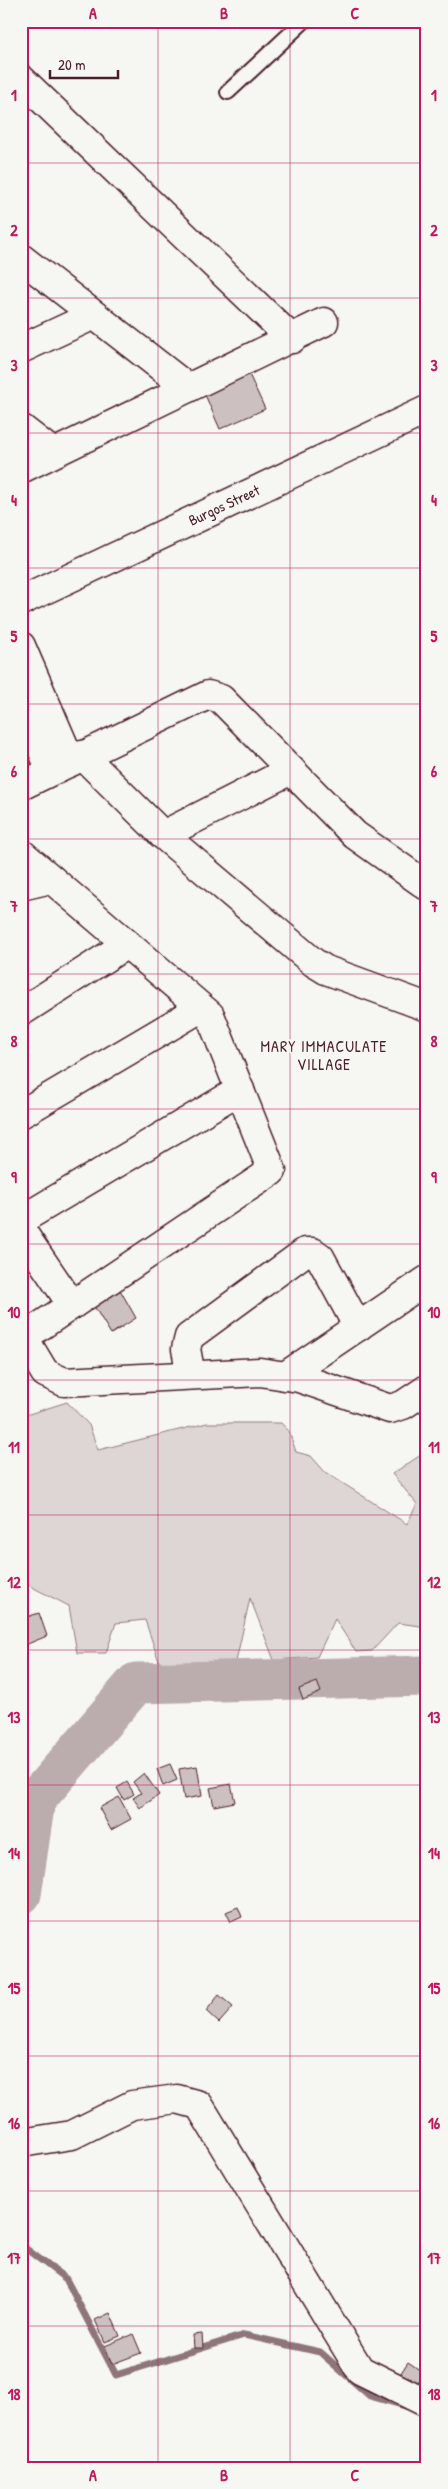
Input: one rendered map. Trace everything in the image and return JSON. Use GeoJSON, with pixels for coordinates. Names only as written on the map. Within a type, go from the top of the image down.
{"type":"FeatureCollection","features":[{"type":"Feature","properties":{"kind":"street"},"geometry":{"type":"LineString","coordinates":[[21,80],[292,339]]}},
{"type":"Feature","properties":{"kind":"street"},"geometry":{"type":"LineString","coordinates":[[21,258],[188,388]]}},
{"type":"Feature","properties":{"kind":"street"},"geometry":{"type":"LineString","coordinates":[[21,348],[94,314]]}},
{"type":"Feature","properties":{"kind":"street"},"geometry":{"type":"LineString","coordinates":[[21,469],[52,452],[292,339],[324,322]]}},
{"type":"Feature","properties":{"kind":"street","name":"Burgos Street"},"geometry":{"type":"LineString","coordinates":[[21,601],[427,410]]}},
{"type":"Feature","properties":{"kind":"street"},"geometry":{"type":"LineString","coordinates":[[21,428],[52,452]]}},
{"type":"Feature","properties":{"kind":"street"},"geometry":{"type":"LineString","coordinates":[[21,646],[68,763]]}},
{"type":"Feature","properties":{"kind":"street"},"geometry":{"type":"LineString","coordinates":[[21,786],[208,695],[221,699],[364,843],[422,875]]}},
{"type":"Feature","properties":{"kind":"street"},"geometry":{"type":"LineString","coordinates":[[21,706],[38,738],[68,763],[163,834],[313,962],[326,970],[426,1006]]}},
{"type":"Feature","properties":{"kind":"street"},"geometry":{"type":"LineString","coordinates":[[163,834],[290,770]]}},
{"type":"Feature","properties":{"kind":"street"},"geometry":{"type":"LineString","coordinates":[[21,853],[210,1015],[272,1171],[72,1305],[23,1335],[46,1373],[64,1382],[260,1372],[299,1378],[390,1408],[403,1405],[427,1389]]}},
{"type":"Feature","properties":{"kind":"street"},"geometry":{"type":"LineString","coordinates":[[21,886],[51,879]]}},
{"type":"Feature","properties":{"kind":"street"},"geometry":{"type":"LineString","coordinates":[[21,1012],[127,944]]}},
{"type":"Feature","properties":{"kind":"street"},"geometry":{"type":"LineString","coordinates":[[21,1114],[202,1008]]}},
{"type":"Feature","properties":{"kind":"street"},"geometry":{"type":"LineString","coordinates":[[21,1220],[240,1090]]}},
{"type":"Feature","properties":{"kind":"street"},"geometry":{"type":"LineString","coordinates":[[21,1230],[72,1305]]}},
{"type":"Feature","properties":{"kind":"street"},"geometry":{"type":"LineString","coordinates":[[191,1376],[186,1350],[189,1337],[305,1252],[313,1252],[320,1256],[358,1326]]}},
{"type":"Feature","properties":{"kind":"street"},"geometry":{"type":"LineString","coordinates":[[285,1376],[427,1280]]}},
{"type":"Feature","properties":{"kind":"street"},"geometry":{"type":"LineString","coordinates":[[21,2143],[72,2135],[132,2105],[176,2099],[198,2105],[360,2370],[427,2403]]}},
{"type":"Feature","properties":{"kind":"lane"},"geometry":{"type":"LineString","coordinates":[[228,92],[304,21]]}},
{"type":"Feature","properties":{"kind":"shaded area"},"geometry":{"type":"Polygon","coordinates":[[[67,1402],[89,1425],[98,1450],[207,1423],[281,1423],[289,1431],[296,1452],[311,1456],[325,1472],[407,1524],[417,1504],[392,1474],[427,1451],[427,1627],[398,1623],[372,1651],[356,1652],[335,1619],[317,1657],[274,1660],[250,1598],[229,1693],[169,1691],[145,1620],[116,1623],[106,1653],[77,1653],[69,1606],[24,1583],[21,1584],[21,1414],[26,1415],[67,1402]]]}},
{"type":"Feature","properties":{"kind":"building"},"geometry":{"type":"Polygon","coordinates":[[[247,370],[265,409],[220,429],[203,390],[247,370]]]}},
{"type":"Feature","properties":{"kind":"building"},"geometry":{"type":"Polygon","coordinates":[[[119,1288],[136,1318],[111,1334],[92,1303],[119,1288]]]}},
{"type":"Feature","properties":{"kind":"building"},"geometry":{"type":"Polygon","coordinates":[[[39,1613],[47,1636],[25,1645],[21,1635],[21,1619],[39,1613]]]}},
{"type":"Feature","properties":{"kind":"building"},"geometry":{"type":"Polygon","coordinates":[[[317,1682],[321,1692],[303,1700],[299,1689],[317,1682]]]}},
{"type":"Feature","properties":{"kind":"building"},"geometry":{"type":"Polygon","coordinates":[[[170,1764],[177,1780],[163,1786],[157,1769],[170,1764]]]}},
{"type":"Feature","properties":{"kind":"building"},"geometry":{"type":"Polygon","coordinates":[[[197,1766],[202,1796],[184,1799],[179,1769],[197,1766]]]}},
{"type":"Feature","properties":{"kind":"building"},"geometry":{"type":"Polygon","coordinates":[[[144,1773],[159,1795],[140,1808],[133,1798],[141,1793],[133,1782],[144,1773]]]}},
{"type":"Feature","properties":{"kind":"building"},"geometry":{"type":"Polygon","coordinates":[[[127,1782],[134,1794],[124,1800],[117,1788],[127,1782]]]}},
{"type":"Feature","properties":{"kind":"building"},"geometry":{"type":"Polygon","coordinates":[[[231,1784],[235,1802],[214,1806],[210,1788],[231,1784]]]}},
{"type":"Feature","properties":{"kind":"building"},"geometry":{"type":"Polygon","coordinates":[[[119,1797],[131,1819],[111,1830],[99,1808],[119,1797]]]}},
{"type":"Feature","properties":{"kind":"building"},"geometry":{"type":"Polygon","coordinates":[[[238,1907],[242,1917],[231,1922],[226,1912],[238,1907]]]}},
{"type":"Feature","properties":{"kind":"building"},"geometry":{"type":"Polygon","coordinates":[[[219,1995],[233,2007],[219,2023],[206,2011],[219,1995]]]}},
{"type":"Feature","properties":{"kind":"building"},"geometry":{"type":"Polygon","coordinates":[[[110,2313],[120,2336],[105,2342],[95,2320],[110,2313]]]}},
{"type":"Feature","properties":{"kind":"building"},"geometry":{"type":"Polygon","coordinates":[[[133,2334],[141,2353],[112,2364],[105,2346],[133,2334]]]}},
{"type":"Feature","properties":{"kind":"building"},"geometry":{"type":"Polygon","coordinates":[[[202,2334],[203,2348],[194,2348],[193,2335],[202,2334]]]}},
{"type":"Feature","properties":{"kind":"building"},"geometry":{"type":"Polygon","coordinates":[[[408,2362],[424,2373],[413,2390],[397,2379],[408,2362]]]}},
{"type":"Feature","properties":{"kind":"waterway"},"geometry":{"type":"LineString","coordinates":[[21,1894],[35,1800],[136,1683],[427,1676]]}},
{"type":"Feature","properties":{"kind":"waterway"},"geometry":{"type":"LineString","coordinates":[[21,2245],[66,2279],[116,2375],[244,2335],[320,2352],[370,2396],[405,2406]]}},
{"type":"Feature","properties":{"kind":"district","name":"MARY IMMACULATE VILLAGE"},"geometry":{"type":"Point","coordinates":[324,1055]}}]}
